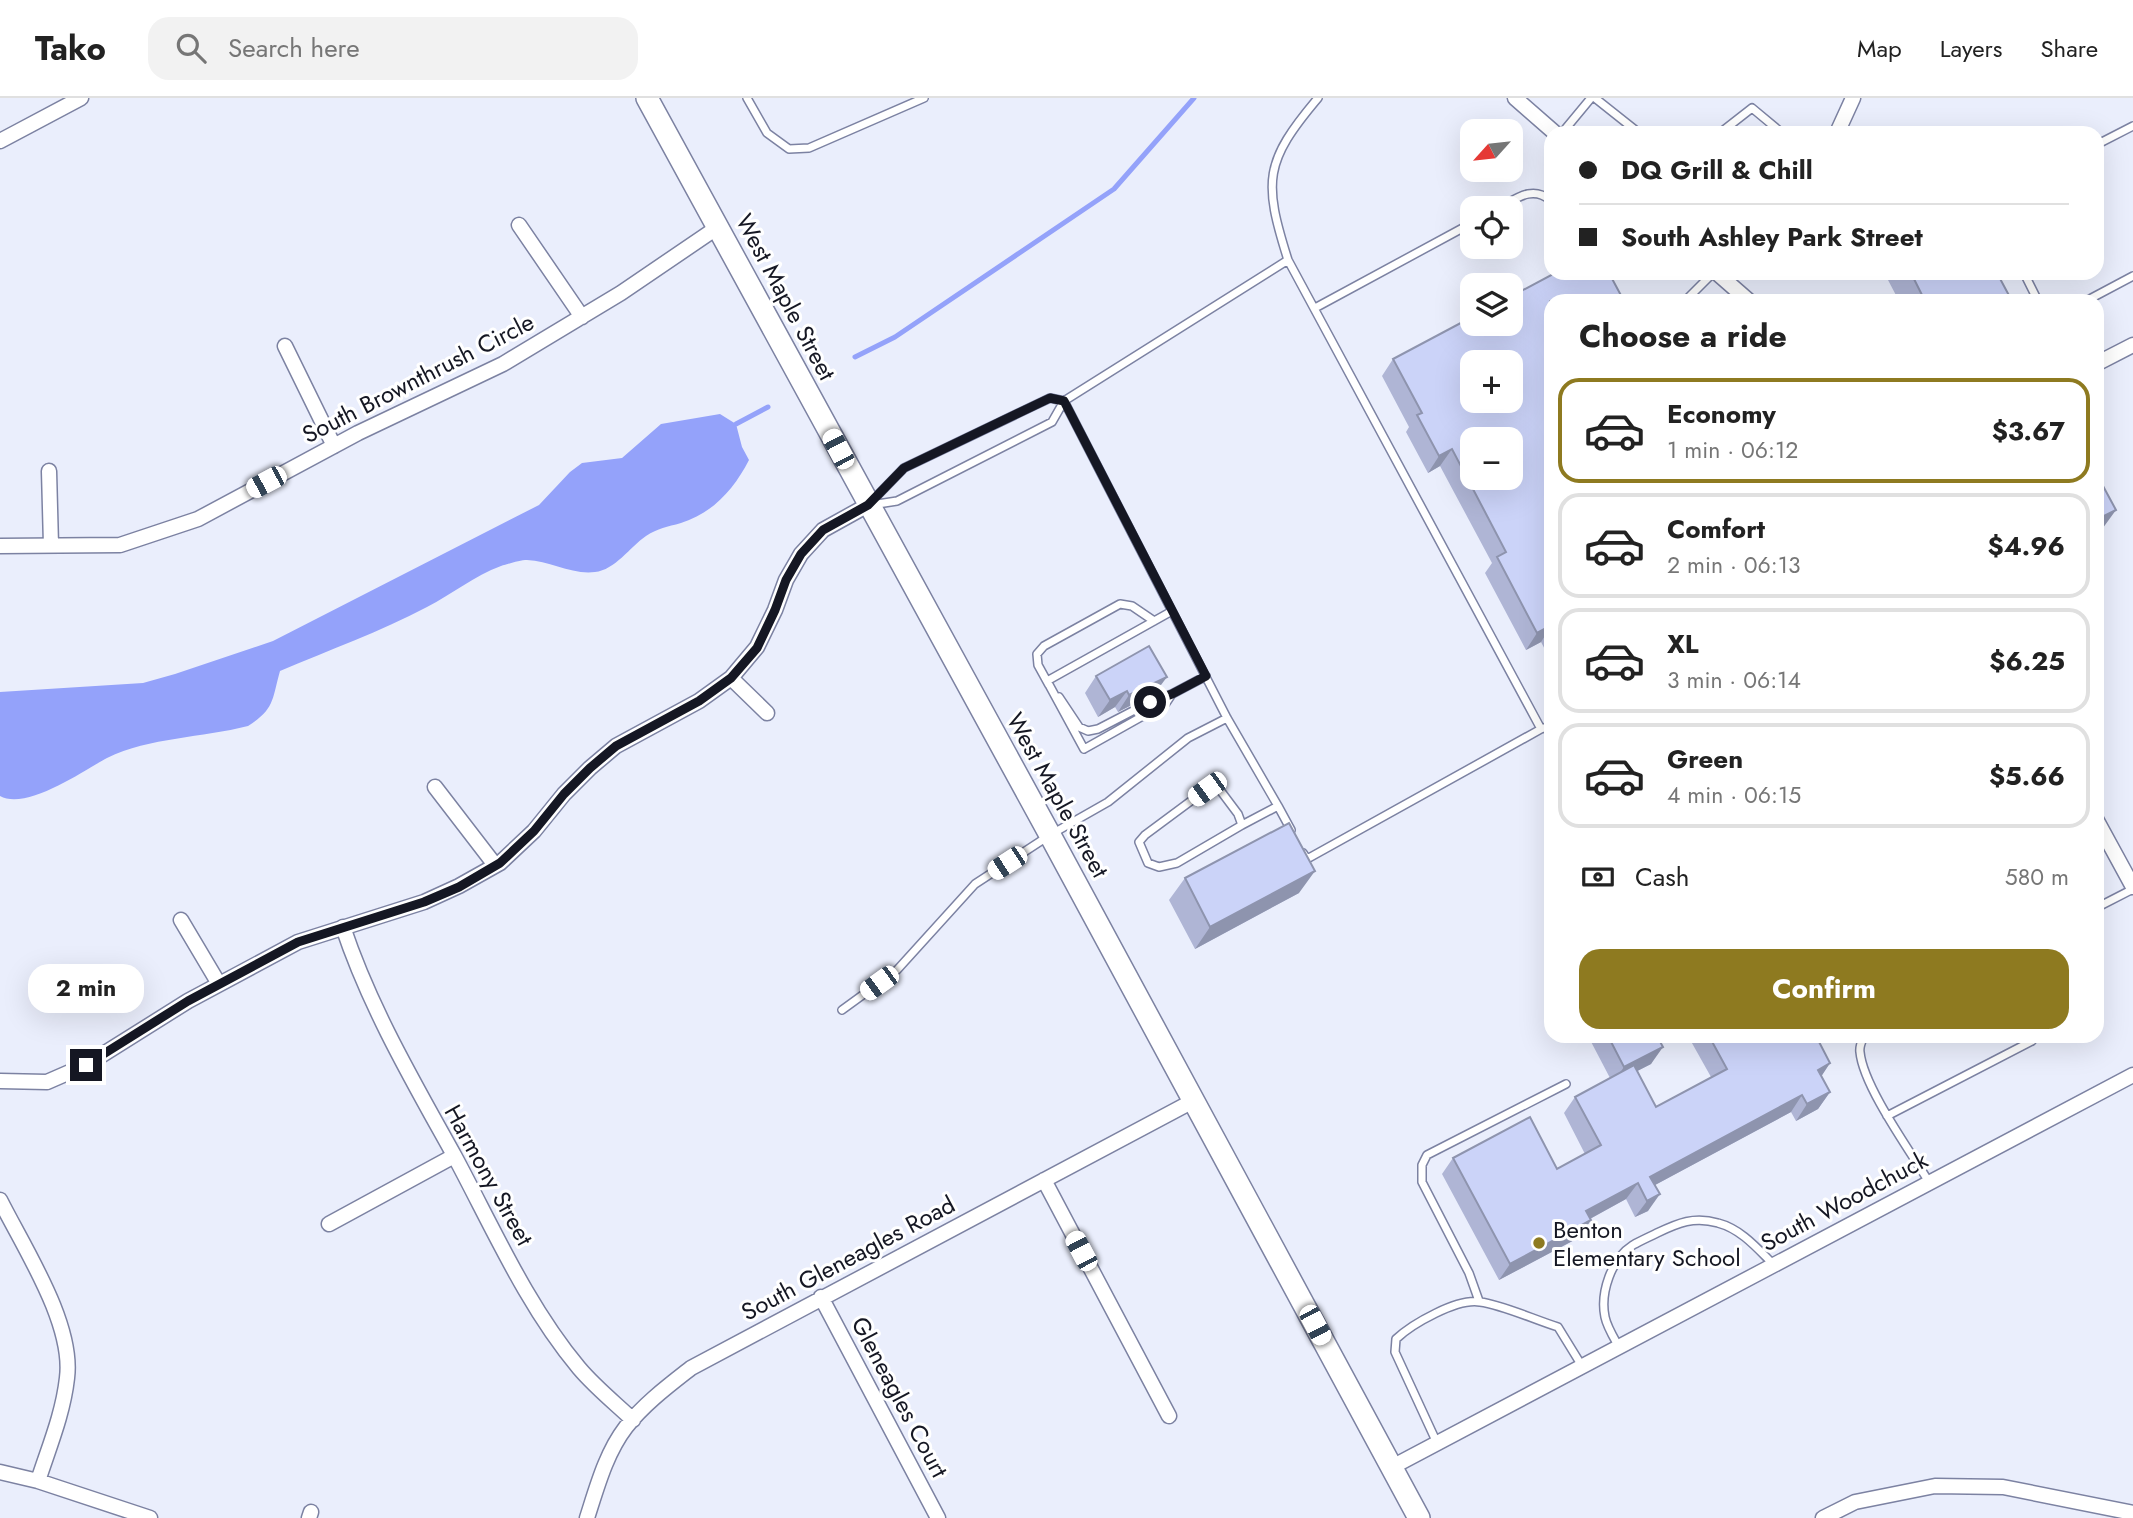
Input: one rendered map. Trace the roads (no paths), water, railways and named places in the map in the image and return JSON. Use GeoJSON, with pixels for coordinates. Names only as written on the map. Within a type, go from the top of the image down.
{"type":"FeatureCollection","features":[{"type":"Feature","properties":{"kind":"main road","name":"West Maple Street"},"geometry":{"type":"LineString","coordinates":[[647,98],[1419,1518]]}},
{"type":"Feature","properties":{"kind":"street"},"geometry":{"type":"LineString","coordinates":[[0,141],[81,98]]}},
{"type":"Feature","properties":{"kind":"street"},"geometry":{"type":"LineString","coordinates":[[1515,98],[1547,126]]}},
{"type":"Feature","properties":{"kind":"street"},"geometry":{"type":"LineString","coordinates":[[1840,126],[1853,98]]}},
{"type":"Feature","properties":{"kind":"street"},"geometry":{"type":"LineString","coordinates":[[519,225],[582,317]]}},
{"type":"Feature","properties":{"kind":"street","name":"South Brownthrush Circle"},"geometry":{"type":"LineString","coordinates":[[0,546],[120,545],[198,519],[334,446],[503,364],[621,293],[718,227]]}},
{"type":"Feature","properties":{"kind":"street"},"geometry":{"type":"LineString","coordinates":[[1726,280],[1741,294]]}},
{"type":"Feature","properties":{"kind":"street"},"geometry":{"type":"LineString","coordinates":[[2104,360],[2133,345]]}},
{"type":"Feature","properties":{"kind":"street"},"geometry":{"type":"LineString","coordinates":[[285,346],[334,446]]}},
{"type":"Feature","properties":{"kind":"street"},"geometry":{"type":"LineString","coordinates":[[49,471],[51,545]]}},
{"type":"Feature","properties":{"kind":"street"},"geometry":{"type":"LineString","coordinates":[[0,1081],[47,1082],[86,1065],[219,984],[298,942],[424,902],[459,887],[495,866],[534,831],[573,785],[616,746],[699,701],[731,678],[757,648],[786,580],[801,554],[823,530],[868,505]]}},
{"type":"Feature","properties":{"kind":"street"},"geometry":{"type":"LineString","coordinates":[[731,678],[767,713]]}},
{"type":"Feature","properties":{"kind":"street"},"geometry":{"type":"LineString","coordinates":[[435,787],[495,866]]}},
{"type":"Feature","properties":{"kind":"street"},"geometry":{"type":"LineString","coordinates":[[2104,834],[2133,888]]}},
{"type":"Feature","properties":{"kind":"street"},"geometry":{"type":"LineString","coordinates":[[181,920],[219,984]]}},
{"type":"Feature","properties":{"kind":"street","name":"Harmony Street"},"geometry":{"type":"LineString","coordinates":[[344,927],[357,970],[422,1099],[550,1328],[580,1369],[633,1420]]}},
{"type":"Feature","properties":{"kind":"street","name":"South Woodchuck"},"geometry":{"type":"LineString","coordinates":[[1392,1467],[2133,1075]]}},
{"type":"Feature","properties":{"kind":"street","name":"South Gleneagles Road"},"geometry":{"type":"LineString","coordinates":[[587,1518],[605,1463],[625,1428],[652,1399],[691,1368],[1193,1101]]}},
{"type":"Feature","properties":{"kind":"street"},"geometry":{"type":"LineString","coordinates":[[329,1224],[454,1156]]}},
{"type":"Feature","properties":{"kind":"street"},"geometry":{"type":"LineString","coordinates":[[1044,1180],[1169,1416]]}},
{"type":"Feature","properties":{"kind":"street"},"geometry":{"type":"LineString","coordinates":[[0,1200],[51,1299],[64,1337],[68,1375],[62,1409],[38,1480]]}},
{"type":"Feature","properties":{"kind":"street","name":"Gleneagles Court"},"geometry":{"type":"LineString","coordinates":[[821,1297],[938,1518]]}},
{"type":"Feature","properties":{"kind":"street"},"geometry":{"type":"LineString","coordinates":[[0,1472],[38,1480],[150,1518]]}},
{"type":"Feature","properties":{"kind":"street"},"geometry":{"type":"LineString","coordinates":[[1823,1518],[1855,1502],[1935,1486],[2003,1487],[2133,1513]]}},
{"type":"Feature","properties":{"kind":"lane"},"geometry":{"type":"LineString","coordinates":[[747,98],[767,133],[789,149],[809,148],[924,98]]}},
{"type":"Feature","properties":{"kind":"lane"},"geometry":{"type":"LineString","coordinates":[[1318,98],[1286,138],[1272,174],[1274,216],[1288,260],[1541,729]]}},
{"type":"Feature","properties":{"kind":"lane"},"geometry":{"type":"LineString","coordinates":[[1568,126],[1593,98],[1630,126]]}},
{"type":"Feature","properties":{"kind":"lane"},"geometry":{"type":"LineString","coordinates":[[1729,126],[1752,108],[1774,126]]}},
{"type":"Feature","properties":{"kind":"lane"},"geometry":{"type":"LineString","coordinates":[[2104,141],[2133,126]]}},
{"type":"Feature","properties":{"kind":"lane"},"geometry":{"type":"LineString","coordinates":[[1521,196],[1528,192],[1544,195]]}},
{"type":"Feature","properties":{"kind":"lane"},"geometry":{"type":"LineString","coordinates":[[1315,308],[1460,229]]}},
{"type":"Feature","properties":{"kind":"lane"},"geometry":{"type":"LineString","coordinates":[[868,505],[897,501],[1035,432],[1052,422],[1064,401],[1288,260]]}},
{"type":"Feature","properties":{"kind":"lane"},"geometry":{"type":"LineString","coordinates":[[2099,294],[2133,276]]}},
{"type":"Feature","properties":{"kind":"lane"},"geometry":{"type":"LineString","coordinates":[[1695,294],[1714,280]]}},
{"type":"Feature","properties":{"kind":"lane"},"geometry":{"type":"LineString","coordinates":[[868,505],[904,468],[1050,398],[1064,401]]}},
{"type":"Feature","properties":{"kind":"lane"},"geometry":{"type":"LineString","coordinates":[[1064,401],[1227,718],[1295,838]]}},
{"type":"Feature","properties":{"kind":"lane"},"geometry":{"type":"LineString","coordinates":[[1154,621],[1132,606],[1120,604],[1044,646],[1037,654],[1038,665],[1084,750],[1166,703],[1172,694]]}},
{"type":"Feature","properties":{"kind":"lane"},"geometry":{"type":"LineString","coordinates":[[1047,681],[1172,611]]}},
{"type":"Feature","properties":{"kind":"lane"},"geometry":{"type":"LineString","coordinates":[[1047,681],[1079,727],[1088,731],[1098,729],[1206,676]]}},
{"type":"Feature","properties":{"kind":"lane"},"geometry":{"type":"LineString","coordinates":[[842,1010],[897,970],[975,884],[1050,835],[1108,802],[1188,738],[1227,718]]}},
{"type":"Feature","properties":{"kind":"lane"},"geometry":{"type":"LineString","coordinates":[[1301,848],[1307,859],[1544,728]]}},
{"type":"Feature","properties":{"kind":"lane"},"geometry":{"type":"LineString","coordinates":[[1242,825],[1238,814],[1217,786],[1207,789],[1139,842],[1148,863],[1158,867],[1177,863],[1278,806]]}},
{"type":"Feature","properties":{"kind":"lane"},"geometry":{"type":"LineString","coordinates":[[2104,904],[2133,888]]}},
{"type":"Feature","properties":{"kind":"lane"},"geometry":{"type":"LineString","coordinates":[[1861,1043],[1859,1048],[1862,1066],[1887,1116],[1929,1182]]}},
{"type":"Feature","properties":{"kind":"lane"},"geometry":{"type":"LineString","coordinates":[[1887,1116],[2028,1043]]}},
{"type":"Feature","properties":{"kind":"lane"},"geometry":{"type":"LineString","coordinates":[[1479,1301],[1469,1273],[1422,1182],[1422,1165],[1427,1156],[1566,1084]]}},
{"type":"Feature","properties":{"kind":"lane"},"geometry":{"type":"LineString","coordinates":[[1619,1347],[1605,1318],[1605,1293],[1612,1270],[1621,1255],[1631,1246],[1683,1220],[1700,1219],[1740,1232],[1773,1264]]}},
{"type":"Feature","properties":{"kind":"lane"},"geometry":{"type":"LineString","coordinates":[[1437,1443],[1395,1352],[1396,1339],[1408,1328],[1461,1303],[1479,1301],[1559,1327],[1582,1366]]}},
{"type":"Feature","properties":{"kind":"water"},"geometry":{"type":"Polygon","coordinates":[[[720,414],[736,424],[742,447],[749,460],[737,481],[721,499],[703,513],[650,533],[609,567],[586,572],[527,560],[501,566],[409,616],[280,671],[268,709],[248,726],[141,746],[107,758],[39,794],[11,799],[0,796],[0,692],[143,683],[273,641],[539,505],[582,463],[622,458],[661,424],[720,414]]]}},
{"type":"Feature","properties":{"kind":"waterway"},"geometry":{"type":"LineString","coordinates":[[855,357],[895,337],[1114,189],[1194,98]]}},
{"type":"Feature","properties":{"kind":"waterway"},"geometry":{"type":"LineString","coordinates":[[736,424],[768,407]]}},
{"type":"Feature","properties":{"kind":"place","name":"Benton Elementary School"},"geometry":{"type":"Point","coordinates":[1539,1243]}}]}
